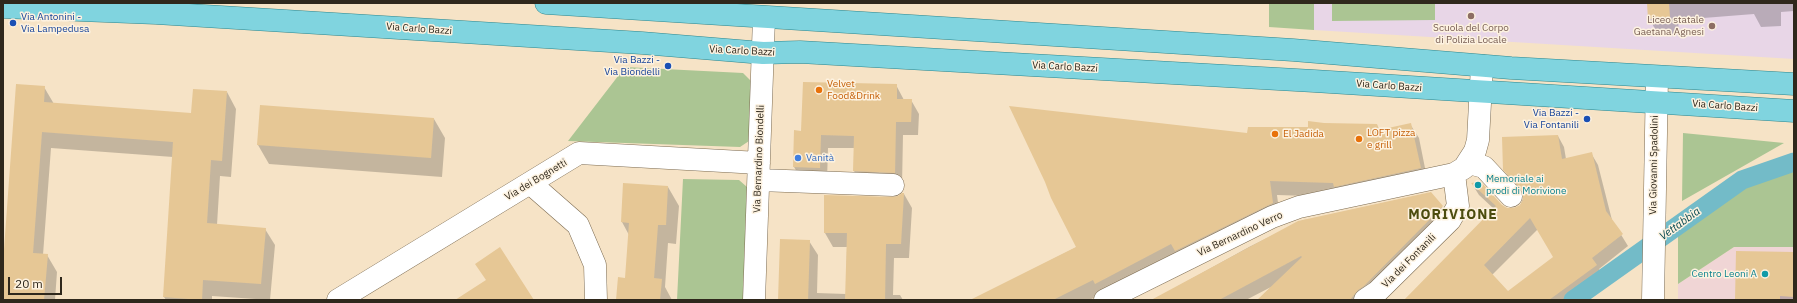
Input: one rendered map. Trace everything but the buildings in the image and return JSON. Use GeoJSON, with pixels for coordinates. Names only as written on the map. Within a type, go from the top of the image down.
{"type":"FeatureCollection","features":[{"type":"Feature","properties":{"kind":"main road"},"geometry":{"type":"LineString","coordinates":[[546,3],[764,18],[1293,50],[1482,66],[1794,84]]}},
{"type":"Feature","properties":{"kind":"main road","name":"Via Carlo Bazzi"},"geometry":{"type":"LineString","coordinates":[[3,7],[156,13],[626,42],[763,53],[808,52],[1481,91],[1794,111]]}},
{"type":"Feature","properties":{"kind":"street","name":"Via Bernardino Biondelli"},"geometry":{"type":"LineString","coordinates":[[754,300],[764,18]]}},
{"type":"Feature","properties":{"kind":"street"},"geometry":{"type":"LineString","coordinates":[[1461,168],[1475,151],[1478,140],[1482,66]]}},
{"type":"Feature","properties":{"kind":"street"},"geometry":{"type":"LineString","coordinates":[[1656,102],[1657,77]]}},
{"type":"Feature","properties":{"kind":"street","name":"Via Giovanni Spadolini"},"geometry":{"type":"LineString","coordinates":[[1653,300],[1653,211],[1656,102]]}},
{"type":"Feature","properties":{"kind":"street","name":"Via dei Bognetti"},"geometry":{"type":"LineString","coordinates":[[338,300],[579,154],[893,185]]}},
{"type":"Feature","properties":{"kind":"street"},"geometry":{"type":"LineString","coordinates":[[1461,168],[1484,167],[1512,196]]}},
{"type":"Feature","properties":{"kind":"street","name":"Via Bernardino Verro"},"geometry":{"type":"LineString","coordinates":[[1105,300],[1272,217],[1299,208],[1461,168]]}},
{"type":"Feature","properties":{"kind":"street","name":"Via dei Fontanili"},"geometry":{"type":"LineString","coordinates":[[1365,300],[1377,292],[1450,220],[1458,206],[1461,168]]}},
{"type":"Feature","properties":{"kind":"street"},"geometry":{"type":"LineString","coordinates":[[530,183],[578,225],[595,265],[596,300]]}},
{"type":"Feature","properties":{"kind":"shaded area"},"geometry":{"type":"Polygon","coordinates":[[[1314,3],[1794,3],[1794,59],[1314,30],[1314,3]]]}},
{"type":"Feature","properties":{"kind":"shaded area"},"geometry":{"type":"Polygon","coordinates":[[[1734,247],[1794,247],[1794,300],[1678,300],[1678,284],[1734,247]]]}},
{"type":"Feature","properties":{"kind":"green space"},"geometry":{"type":"Polygon","coordinates":[[[1269,3],[1314,3],[1314,30],[1269,27],[1269,3]]]}},
{"type":"Feature","properties":{"kind":"green space"},"geometry":{"type":"Polygon","coordinates":[[[1332,3],[1435,3],[1435,20],[1332,21],[1332,3]]]}},
{"type":"Feature","properties":{"kind":"green space"},"geometry":{"type":"Polygon","coordinates":[[[625,67],[743,73],[751,81],[749,141],[740,147],[568,141],[625,67]]]}},
{"type":"Feature","properties":{"kind":"green space"},"geometry":{"type":"Polygon","coordinates":[[[1683,133],[1784,143],[1682,201],[1683,133]]]}},
{"type":"Feature","properties":{"kind":"green space"},"geometry":{"type":"Polygon","coordinates":[[[1794,171],[1794,247],[1734,247],[1678,284],[1678,234],[1737,193],[1761,180],[1794,171]]]}},
{"type":"Feature","properties":{"kind":"green space"},"geometry":{"type":"Polygon","coordinates":[[[683,179],[739,180],[747,187],[743,300],[677,300],[683,179]]]}},
{"type":"Feature","properties":{"kind":"waterway","name":"Vettabbia"},"geometry":{"type":"LineString","coordinates":[[1573,300],[1742,180],[1794,162]]}},
{"type":"Feature","properties":{"kind":"place","name":"Scuola del Corpo di Polizia Locale"},"geometry":{"type":"Point","coordinates":[1471,16]}},
{"type":"Feature","properties":{"kind":"place","name":"Via Antonini - Via Lampedusa"},"geometry":{"type":"Point","coordinates":[13,23]}},
{"type":"Feature","properties":{"kind":"place","name":"Liceo statale Gaetana Agnesi"},"geometry":{"type":"Point","coordinates":[1712,26]}},
{"type":"Feature","properties":{"kind":"place","name":"Via Bazzi - Via Biondelli"},"geometry":{"type":"Point","coordinates":[668,66]}},
{"type":"Feature","properties":{"kind":"place","name":"Velvet Food&Drink"},"geometry":{"type":"Point","coordinates":[819,90]}},
{"type":"Feature","properties":{"kind":"place","name":"Via Bazzi - Via Fontanili"},"geometry":{"type":"Point","coordinates":[1587,119]}},
{"type":"Feature","properties":{"kind":"place","name":"El Jadida"},"geometry":{"type":"Point","coordinates":[1275,134]}},
{"type":"Feature","properties":{"kind":"place","name":"LOFT pizza e grill"},"geometry":{"type":"Point","coordinates":[1359,139]}},
{"type":"Feature","properties":{"kind":"place","name":"Vanità"},"geometry":{"type":"Point","coordinates":[798,158]}},
{"type":"Feature","properties":{"kind":"place","name":"Memoriale ai prodi di Morivione"},"geometry":{"type":"Point","coordinates":[1478,185]}},
{"type":"Feature","properties":{"kind":"place","name":"Centro Leoni A"},"geometry":{"type":"Point","coordinates":[1765,274]}},
{"type":"Feature","properties":{"kind":"district","name":"MORIVIONE"},"geometry":{"type":"Point","coordinates":[1453,215]}}]}
